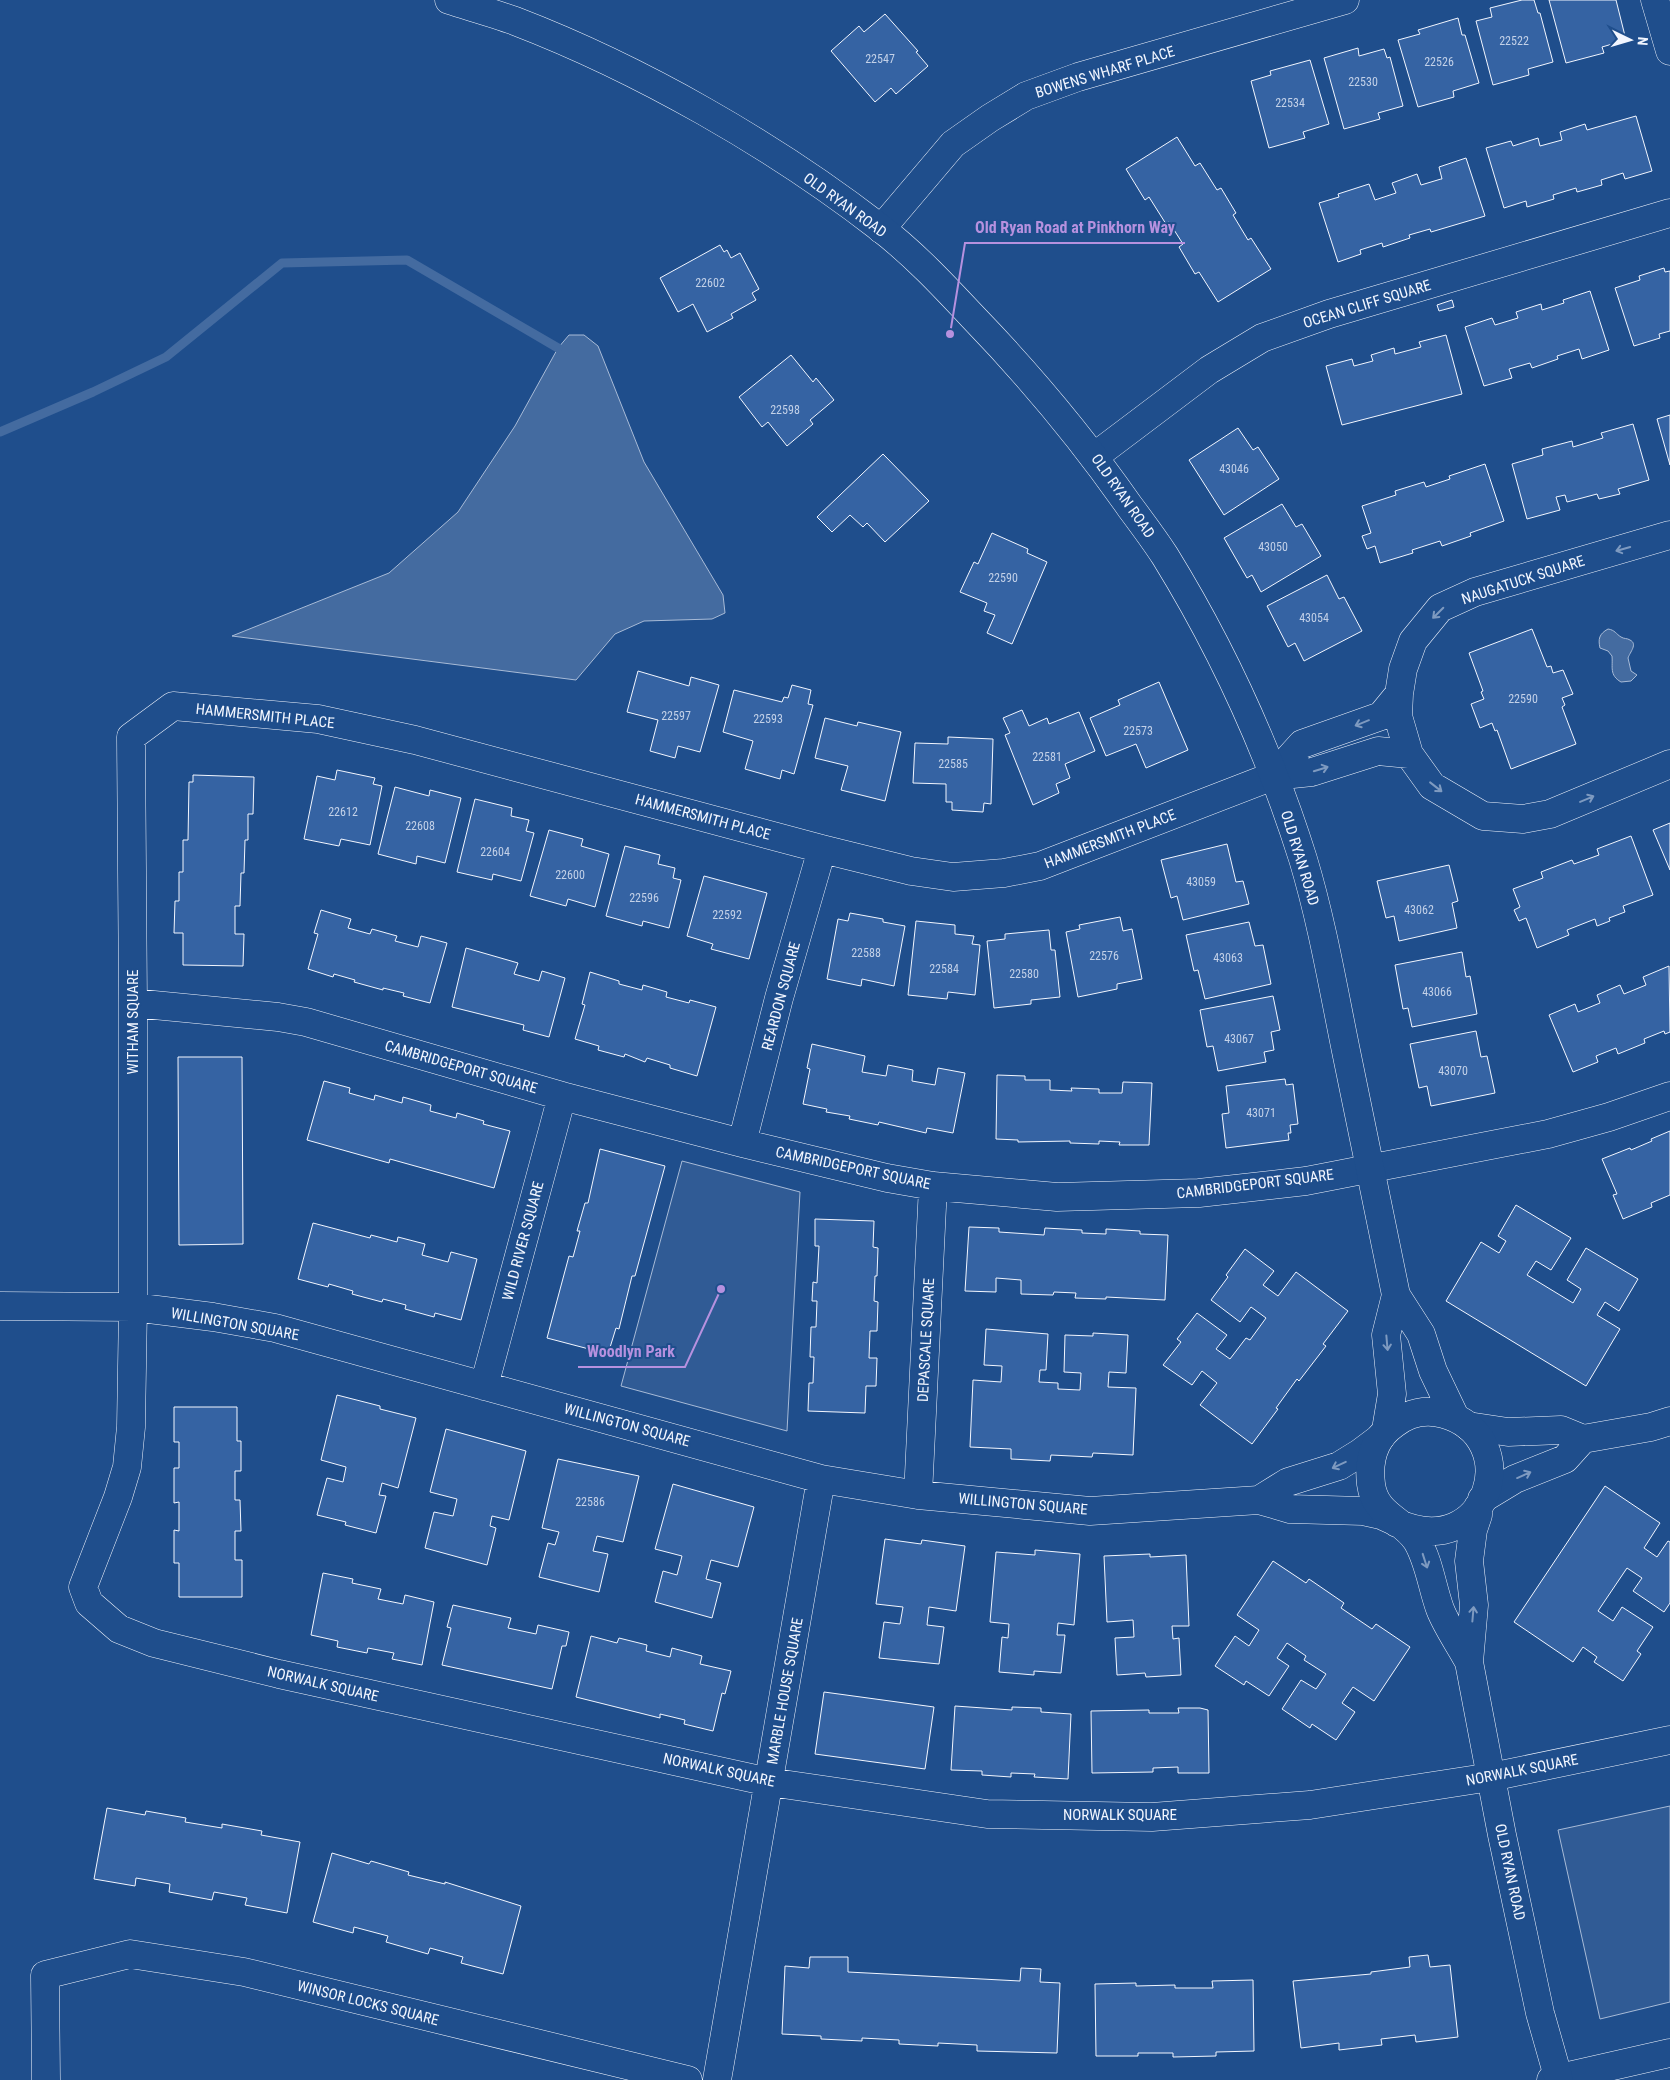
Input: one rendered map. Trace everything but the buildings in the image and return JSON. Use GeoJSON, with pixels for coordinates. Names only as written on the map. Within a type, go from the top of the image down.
{"type":"FeatureCollection","features":[{"type":"Feature","properties":{"kind":"street","name":"OLD RYAN ROAD"},"geometry":{"type":"LineString","coordinates":[[450,0],[513,20],[579,48],[644,79],[754,142],[808,177],[881,229],[947,289],[1008,352],[1056,406],[1164,555],[1204,626],[1243,704],[1273,776],[1303,860],[1320,924],[1396,1295],[1421,1334],[1433,1371],[1461,1421],[1472,1428],[1482,1442],[1488,1457],[1490,1474],[1487,1491],[1480,1503],[1472,1530],[1469,1561],[1474,1605],[1470,1662],[1502,1835],[1556,2080]]}},
{"type":"Feature","properties":{"kind":"street","name":"BOWENS WHARF PLACE"},"geometry":{"type":"LineString","coordinates":[[881,229],[953,144],[1026,96],[1078,77],[1345,0]]}},
{"type":"Feature","properties":{"kind":"street"},"geometry":{"type":"LineString","coordinates":[[1655,0],[1670,50]]}},
{"type":"Feature","properties":{"kind":"street","name":"OCEAN CLIFF SQUARE"},"geometry":{"type":"LineString","coordinates":[[1094,456],[1209,370],[1262,338],[1329,314],[1670,213]]}},
{"type":"Feature","properties":{"kind":"street","name":"NAUGATUCK SQUARE"},"geometry":{"type":"LineString","coordinates":[[1670,535],[1475,592],[1440,608],[1413,642],[1403,669],[1398,716],[1408,754],[1432,786],[1483,816],[1523,820],[1550,814],[1670,764]]}},
{"type":"Feature","properties":{"kind":"street","name":"HAMMERSMITH PLACE"},"geometry":{"type":"LineString","coordinates":[[1273,776],[1302,744],[1381,716],[1399,694]]}},
{"type":"Feature","properties":{"kind":"street","name":"HAMMERSMITH PLACE"},"geometry":{"type":"LineString","coordinates":[[131,737],[173,706],[318,719],[414,740],[822,849],[911,871],[953,877],[1004,873],[1040,866],[1273,776],[1312,772],[1378,752],[1408,754]]}},
{"type":"Feature","properties":{"kind":"street","name":"WITHAM SQUARE"},"geometry":{"type":"LineString","coordinates":[[131,737],[133,1307]]}},
{"type":"Feature","properties":{"kind":"street","name":"REARDON SQUARE"},"geometry":{"type":"LineString","coordinates":[[742,1143],[779,998],[822,849]]}},
{"type":"Feature","properties":{"kind":"street","name":"CAMBRIDGEPORT SQUARE"},"geometry":{"type":"LineString","coordinates":[[133,1003],[278,1017],[306,1022],[562,1096],[742,1143],[887,1178],[933,1186],[1057,1197],[1189,1194],[1306,1181],[1558,1131],[1616,1115],[1670,1096]]}},
{"type":"Feature","properties":{"kind":"street","name":"WILD RIVER SQUARE"},"geometry":{"type":"LineString","coordinates":[[484,1386],[562,1096]]}},
{"type":"Feature","properties":{"kind":"street","name":"DEPASCALE SQUARE"},"geometry":{"type":"LineString","coordinates":[[918,1495],[933,1186]]}},
{"type":"Feature","properties":{"kind":"street","name":"OLD RYAN ROAD"},"geometry":{"type":"LineString","coordinates":[[1396,1295],[1386,1335],[1392,1394],[1383,1434],[1372,1454],[1369,1470],[1371,1488],[1378,1503],[1395,1521],[1410,1530],[1418,1543],[1441,1611],[1470,1662]]}},
{"type":"Feature","properties":{"kind":"street","name":"WILLINGTON SQUARE"},"geometry":{"type":"LineString","coordinates":[[0,1306],[133,1307],[213,1317],[276,1328],[821,1479],[918,1495],[1090,1511],[1259,1500],[1290,1509],[1363,1511],[1395,1521]]}},
{"type":"Feature","properties":{"kind":"street","name":"NORWALK SQUARE"},"geometry":{"type":"LineString","coordinates":[[133,1307],[130,1426],[126,1467],[118,1497],[83,1587],[89,1603],[119,1628],[154,1643],[269,1672],[769,1782],[987,1814],[1152,1817],[1310,1804],[1491,1777],[1670,1740]]}},
{"type":"Feature","properties":{"kind":"street"},"geometry":{"type":"LineString","coordinates":[[1383,1434],[1401,1419],[1418,1412],[1437,1412],[1461,1421],[1508,1432],[1561,1430],[1583,1439],[1651,1427],[1670,1421]]}},
{"type":"Feature","properties":{"kind":"street","name":"WILLINGTON SQUARE"},"geometry":{"type":"LineString","coordinates":[[1259,1500],[1288,1482],[1339,1466],[1360,1453],[1383,1434]]}},
{"type":"Feature","properties":{"kind":"street"},"geometry":{"type":"LineString","coordinates":[[1395,1521],[1414,1530],[1432,1532],[1449,1529],[1465,1520],[1480,1503],[1515,1478],[1565,1459],[1583,1439]]}},
{"type":"Feature","properties":{"kind":"street","name":"MARBLE HOUSE SQUARE"},"geometry":{"type":"LineString","coordinates":[[718,2080],[821,1479]]}},
{"type":"Feature","properties":{"kind":"street","name":"WINSOR LOCKS SQUARE"},"geometry":{"type":"LineString","coordinates":[[46,2080],[45,1975],[130,1954],[225,1969],[688,2080]]}},
{"type":"Feature","properties":{"kind":"street"},"geometry":{"type":"LineString","coordinates":[[1556,2080],[1670,2052]]}},
{"type":"Feature","properties":{"kind":"shaded area"},"geometry":{"type":"Polygon","coordinates":[[[569,335],[584,335],[598,346],[644,462],[723,595],[725,613],[712,619],[644,621],[615,634],[576,680],[232,636],[389,573],[458,512],[515,426],[558,348],[569,335]]]}},
{"type":"Feature","properties":{"kind":"shaded area"},"geometry":{"type":"Polygon","coordinates":[[[1608,629],[1614,631],[1622,638],[1630,640],[1633,644],[1628,658],[1631,671],[1637,675],[1631,681],[1621,682],[1615,677],[1612,670],[1612,656],[1608,651],[1600,648],[1600,637],[1608,629]]]}},
{"type":"Feature","properties":{"kind":"shaded area"},"geometry":{"type":"Polygon","coordinates":[[[682,1161],[800,1192],[787,1431],[621,1386],[682,1161]]]}},
{"type":"Feature","properties":{"kind":"shaded area"},"geometry":{"type":"Polygon","coordinates":[[[1670,1806],[1670,2002],[1600,2019],[1558,1830],[1670,1806]]]}},
{"type":"Feature","properties":{"kind":"waterway"},"geometry":{"type":"LineString","coordinates":[[0,432],[93,392],[166,357],[282,263],[407,260],[558,348]]}},
{"type":"Feature","properties":{"kind":"place","name":"Old Ryan Road at Pinkhorn Way"},"geometry":{"type":"Point","coordinates":[950,334]}},
{"type":"Feature","properties":{"kind":"place","name":"Woodlyn Park"},"geometry":{"type":"Point","coordinates":[721,1289]}}]}
